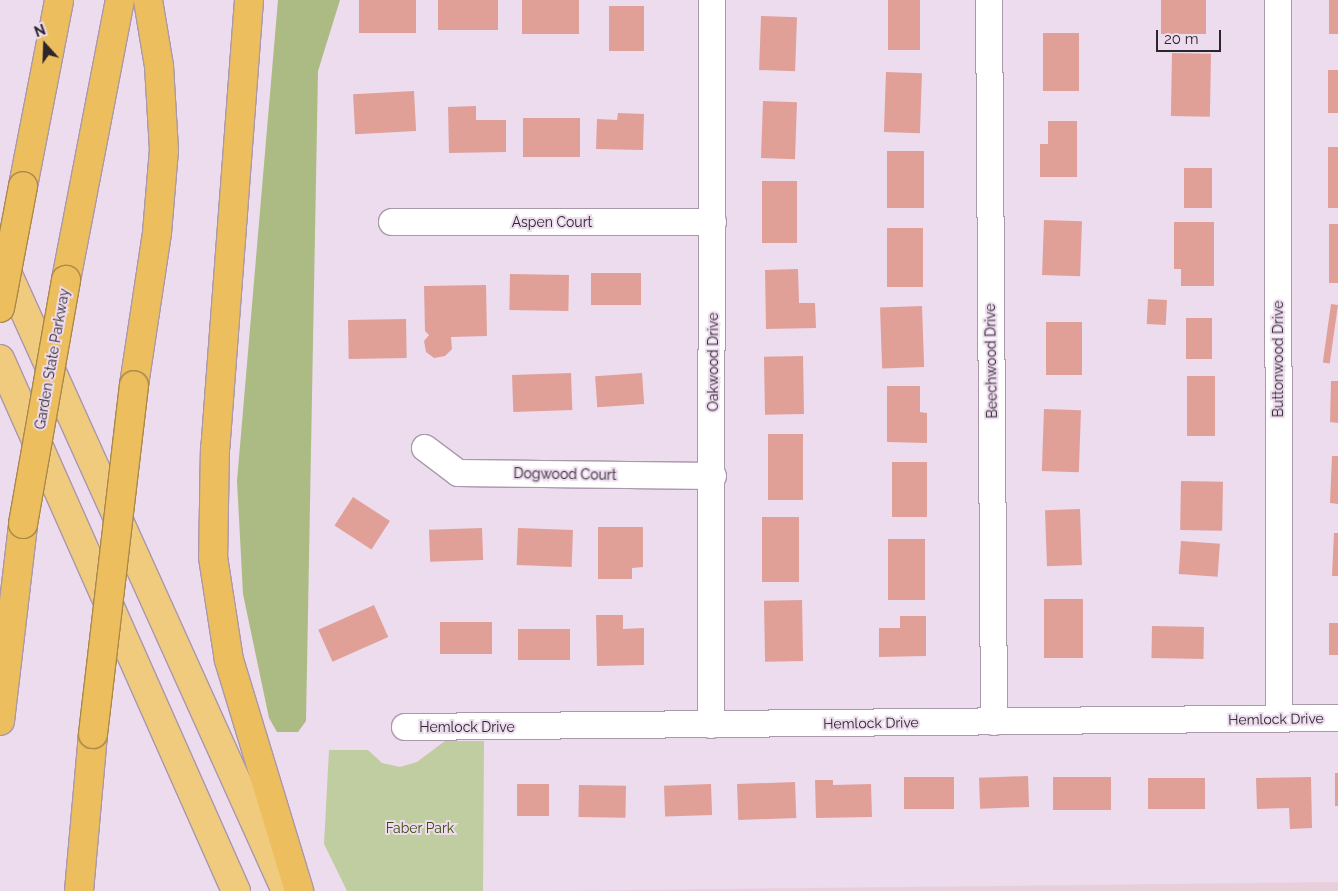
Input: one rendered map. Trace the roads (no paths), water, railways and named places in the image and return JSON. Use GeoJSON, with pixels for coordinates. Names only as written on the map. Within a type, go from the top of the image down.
{"type":"FeatureCollection","features":[{"type":"Feature","properties":{"kind":"highway"},"geometry":{"type":"LineString","coordinates":[[0,308],[59,0]]}},
{"type":"Feature","properties":{"kind":"highway","name":"Garden State Parkway"},"geometry":{"type":"LineString","coordinates":[[0,721],[23,524],[66,280],[120,0]]}},
{"type":"Feature","properties":{"kind":"highway"},"geometry":{"type":"LineString","coordinates":[[79,891],[93,734],[134,385],[157,233],[164,150],[159,66],[148,0]]}},
{"type":"Feature","properties":{"kind":"highway"},"geometry":{"type":"LineString","coordinates":[[249,0],[216,447],[213,557],[229,660],[299,891]]}},
{"type":"Feature","properties":{"kind":"highway"},"geometry":{"type":"LineString","coordinates":[[0,256],[286,891]]}},
{"type":"Feature","properties":{"kind":"highway"},"geometry":{"type":"LineString","coordinates":[[0,359],[236,891]]}},
{"type":"Feature","properties":{"kind":"street","name":"Oakwood Drive"},"geometry":{"type":"LineString","coordinates":[[711,725],[713,476],[712,0]]}},
{"type":"Feature","properties":{"kind":"street","name":"Beechwood Drive"},"geometry":{"type":"LineString","coordinates":[[989,0],[994,722]]}},
{"type":"Feature","properties":{"kind":"street","name":"Buttonwood Drive"},"geometry":{"type":"LineString","coordinates":[[1278,0],[1279,718]]}},
{"type":"Feature","properties":{"kind":"street","name":"Aspen Court"},"geometry":{"type":"LineString","coordinates":[[392,222],[713,222]]}},
{"type":"Feature","properties":{"kind":"street","name":"Dogwood Court"},"geometry":{"type":"LineString","coordinates":[[425,448],[458,472],[713,476]]}},
{"type":"Feature","properties":{"kind":"street","name":"Hemlock Drive"},"geometry":{"type":"LineString","coordinates":[[405,727],[1338,718]]}},
{"type":"Feature","properties":{"kind":"park label","name":"Faber Park"},"geometry":{"type":"Point","coordinates":[420,828]}}]}
